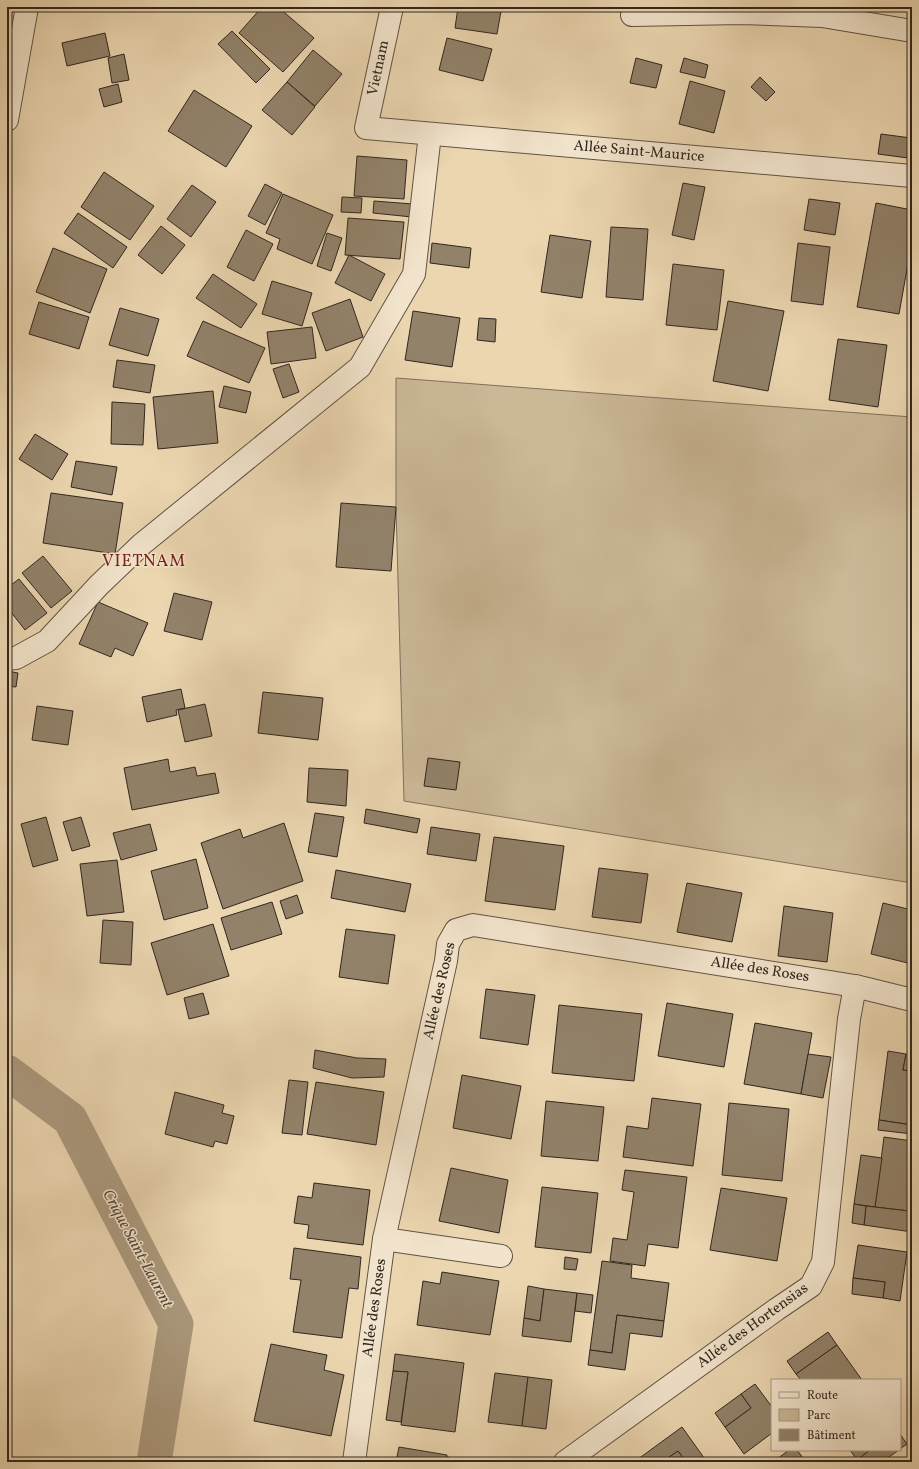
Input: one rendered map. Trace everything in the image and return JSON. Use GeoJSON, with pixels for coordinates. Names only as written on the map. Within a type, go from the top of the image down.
{"type":"FeatureCollection","features":[{"type":"Feature","properties":{"kind":"street"},"geometry":{"type":"LineString","coordinates":[[7,120],[27,7]]}},
{"type":"Feature","properties":{"kind":"street","name":"Vietnam"},"geometry":{"type":"LineString","coordinates":[[366,128],[392,7]]}},
{"type":"Feature","properties":{"kind":"street"},"geometry":{"type":"LineString","coordinates":[[632,15],[741,13],[822,16],[912,31]]}},
{"type":"Feature","properties":{"kind":"street","name":"Allée Saint-Maurice"},"geometry":{"type":"LineString","coordinates":[[366,128],[912,176]]}},
{"type":"Feature","properties":{"kind":"street"},"geometry":{"type":"LineString","coordinates":[[7,659],[16,658],[46,641],[99,585],[142,544],[360,366],[414,274],[430,134]]}},
{"type":"Feature","properties":{"kind":"street","name":"Allée des Roses"},"geometry":{"type":"LineString","coordinates":[[354,1462],[384,1239],[446,961],[448,944],[456,930],[473,925],[855,986],[912,1000]]}},
{"type":"Feature","properties":{"kind":"street","name":"Allée des Hortensias"},"geometry":{"type":"LineString","coordinates":[[565,1462],[811,1286],[823,1262],[849,1019],[855,986]]}},
{"type":"Feature","properties":{"kind":"street"},"geometry":{"type":"LineString","coordinates":[[384,1239],[501,1256]]}},
{"type":"Feature","properties":{"kind":"green space"},"geometry":{"type":"Polygon","coordinates":[[[396,378],[912,417],[912,883],[404,801],[396,507],[396,378]]]}},
{"type":"Feature","properties":{"kind":"building"},"geometry":{"type":"Polygon","coordinates":[[[262,7],[278,7],[314,38],[283,72],[239,33],[262,7]]]}},
{"type":"Feature","properties":{"kind":"building"},"geometry":{"type":"Polygon","coordinates":[[[458,7],[475,7],[501,11],[497,34],[455,28],[458,7]]]}},
{"type":"Feature","properties":{"kind":"building"},"geometry":{"type":"Polygon","coordinates":[[[232,31],[270,69],[256,83],[218,44],[232,31]]]}},
{"type":"Feature","properties":{"kind":"building"},"geometry":{"type":"Polygon","coordinates":[[[105,33],[110,56],[67,66],[62,43],[105,33]]]}},
{"type":"Feature","properties":{"kind":"building"},"geometry":{"type":"Polygon","coordinates":[[[447,38],[492,49],[483,81],[439,70],[447,38]]]}},
{"type":"Feature","properties":{"kind":"building"},"geometry":{"type":"Polygon","coordinates":[[[313,50],[342,74],[315,106],[287,82],[313,50]]]}},
{"type":"Feature","properties":{"kind":"building"},"geometry":{"type":"Polygon","coordinates":[[[124,54],[129,80],[112,83],[108,58],[124,54]]]}},
{"type":"Feature","properties":{"kind":"building"},"geometry":{"type":"Polygon","coordinates":[[[636,58],[662,65],[656,88],[630,83],[636,58]]]}},
{"type":"Feature","properties":{"kind":"building"},"geometry":{"type":"Polygon","coordinates":[[[684,58],[708,65],[705,78],[680,72],[684,58]]]}},
{"type":"Feature","properties":{"kind":"building"},"geometry":{"type":"Polygon","coordinates":[[[760,77],[775,92],[766,101],[751,87],[760,77]]]}},
{"type":"Feature","properties":{"kind":"building"},"geometry":{"type":"Polygon","coordinates":[[[690,81],[725,91],[714,133],[679,124],[690,81]]]}},
{"type":"Feature","properties":{"kind":"building"},"geometry":{"type":"Polygon","coordinates":[[[287,82],[315,107],[292,135],[262,110],[287,82]]]}},
{"type":"Feature","properties":{"kind":"building"},"geometry":{"type":"Polygon","coordinates":[[[118,84],[122,102],[104,107],[99,89],[118,84]]]}},
{"type":"Feature","properties":{"kind":"building"},"geometry":{"type":"Polygon","coordinates":[[[194,90],[252,126],[226,167],[168,131],[194,90]]]}},
{"type":"Feature","properties":{"kind":"building"},"geometry":{"type":"Polygon","coordinates":[[[881,134],[911,138],[908,158],[878,154],[881,134]]]}},
{"type":"Feature","properties":{"kind":"building"},"geometry":{"type":"Polygon","coordinates":[[[357,156],[407,160],[404,199],[354,196],[357,156]]]}},
{"type":"Feature","properties":{"kind":"building"},"geometry":{"type":"Polygon","coordinates":[[[104,172],[154,206],[130,240],[81,207],[104,172]]]}},
{"type":"Feature","properties":{"kind":"building"},"geometry":{"type":"Polygon","coordinates":[[[683,183],[705,187],[694,240],[672,235],[683,183]]]}},
{"type":"Feature","properties":{"kind":"building"},"geometry":{"type":"Polygon","coordinates":[[[265,184],[282,193],[265,225],[248,216],[265,184]]]}},
{"type":"Feature","properties":{"kind":"building"},"geometry":{"type":"Polygon","coordinates":[[[192,185],[216,202],[191,237],[167,219],[192,185]]]}},
{"type":"Feature","properties":{"kind":"building"},"geometry":{"type":"Polygon","coordinates":[[[283,194],[333,215],[312,264],[277,249],[280,239],[266,233],[283,194]]]}},
{"type":"Feature","properties":{"kind":"building"},"geometry":{"type":"Polygon","coordinates":[[[342,197],[362,198],[361,213],[341,212],[342,197]]]}},
{"type":"Feature","properties":{"kind":"building"},"geometry":{"type":"Polygon","coordinates":[[[809,199],[840,203],[835,235],[804,230],[809,199]]]}},
{"type":"Feature","properties":{"kind":"building"},"geometry":{"type":"Polygon","coordinates":[[[374,201],[413,204],[412,217],[373,213],[374,201]]]}},
{"type":"Feature","properties":{"kind":"building"},"geometry":{"type":"Polygon","coordinates":[[[876,203],[912,210],[912,241],[899,314],[857,307],[876,203]]]}},
{"type":"Feature","properties":{"kind":"building"},"geometry":{"type":"Polygon","coordinates":[[[78,213],[127,247],[113,268],[64,233],[78,213]]]}},
{"type":"Feature","properties":{"kind":"building"},"geometry":{"type":"Polygon","coordinates":[[[348,218],[404,222],[400,259],[345,255],[348,218]]]}},
{"type":"Feature","properties":{"kind":"building"},"geometry":{"type":"Polygon","coordinates":[[[161,226],[185,245],[162,274],[138,255],[161,226]]]}},
{"type":"Feature","properties":{"kind":"building"},"geometry":{"type":"Polygon","coordinates":[[[611,227],[648,229],[643,300],[606,297],[611,227]]]}},
{"type":"Feature","properties":{"kind":"building"},"geometry":{"type":"Polygon","coordinates":[[[246,230],[273,244],[254,281],[227,267],[246,230]]]}},
{"type":"Feature","properties":{"kind":"building"},"geometry":{"type":"Polygon","coordinates":[[[327,233],[342,238],[331,271],[317,266],[327,233]]]}},
{"type":"Feature","properties":{"kind":"building"},"geometry":{"type":"Polygon","coordinates":[[[550,235],[591,241],[582,298],[541,292],[550,235]]]}},
{"type":"Feature","properties":{"kind":"building"},"geometry":{"type":"Polygon","coordinates":[[[432,243],[471,248],[469,268],[430,263],[432,243]]]}},
{"type":"Feature","properties":{"kind":"building"},"geometry":{"type":"Polygon","coordinates":[[[798,243],[830,247],[823,305],[791,301],[798,243]]]}},
{"type":"Feature","properties":{"kind":"building"},"geometry":{"type":"Polygon","coordinates":[[[53,248],[107,269],[90,313],[36,292],[53,248]]]}},
{"type":"Feature","properties":{"kind":"building"},"geometry":{"type":"Polygon","coordinates":[[[349,255],[385,274],[371,301],[335,283],[349,255]]]}},
{"type":"Feature","properties":{"kind":"building"},"geometry":{"type":"Polygon","coordinates":[[[673,264],[724,270],[717,330],[666,325],[673,264]]]}},
{"type":"Feature","properties":{"kind":"building"},"geometry":{"type":"Polygon","coordinates":[[[213,274],[257,304],[241,328],[196,298],[213,274]]]}},
{"type":"Feature","properties":{"kind":"building"},"geometry":{"type":"Polygon","coordinates":[[[272,281],[312,293],[302,326],[262,314],[272,281]]]}},
{"type":"Feature","properties":{"kind":"building"},"geometry":{"type":"Polygon","coordinates":[[[350,299],[363,337],[326,351],[312,313],[350,299]]]}},
{"type":"Feature","properties":{"kind":"building"},"geometry":{"type":"Polygon","coordinates":[[[728,301],[784,311],[768,391],[713,381],[728,301]]]}},
{"type":"Feature","properties":{"kind":"building"},"geometry":{"type":"Polygon","coordinates":[[[39,302],[89,317],[79,349],[29,334],[39,302]]]}},
{"type":"Feature","properties":{"kind":"building"},"geometry":{"type":"Polygon","coordinates":[[[120,308],[159,319],[148,356],[109,345],[120,308]]]}},
{"type":"Feature","properties":{"kind":"building"},"geometry":{"type":"Polygon","coordinates":[[[413,311],[460,318],[452,367],[405,360],[413,311]]]}},
{"type":"Feature","properties":{"kind":"building"},"geometry":{"type":"Polygon","coordinates":[[[479,318],[496,319],[495,342],[477,340],[479,318]]]}},
{"type":"Feature","properties":{"kind":"building"},"geometry":{"type":"Polygon","coordinates":[[[203,321],[265,348],[249,383],[187,356],[203,321]]]}},
{"type":"Feature","properties":{"kind":"building"},"geometry":{"type":"Polygon","coordinates":[[[312,327],[316,358],[271,364],[267,332],[312,327]]]}},
{"type":"Feature","properties":{"kind":"building"},"geometry":{"type":"Polygon","coordinates":[[[838,339],[887,345],[878,407],[829,400],[838,339]]]}},
{"type":"Feature","properties":{"kind":"building"},"geometry":{"type":"Polygon","coordinates":[[[117,360],[155,365],[150,393],[113,387],[117,360]]]}},
{"type":"Feature","properties":{"kind":"building"},"geometry":{"type":"Polygon","coordinates":[[[289,364],[299,392],[283,398],[273,369],[289,364]]]}},
{"type":"Feature","properties":{"kind":"building"},"geometry":{"type":"Polygon","coordinates":[[[224,386],[251,392],[246,413],[219,407],[224,386]]]}},
{"type":"Feature","properties":{"kind":"building"},"geometry":{"type":"Polygon","coordinates":[[[213,391],[218,443],[158,449],[153,397],[213,391]]]}},
{"type":"Feature","properties":{"kind":"building"},"geometry":{"type":"Polygon","coordinates":[[[112,402],[145,404],[143,445],[111,444],[112,402]]]}},
{"type":"Feature","properties":{"kind":"building"},"geometry":{"type":"Polygon","coordinates":[[[35,434],[68,454],[52,480],[19,459],[35,434]]]}},
{"type":"Feature","properties":{"kind":"building"},"geometry":{"type":"Polygon","coordinates":[[[76,461],[117,467],[112,495],[71,487],[76,461]]]}},
{"type":"Feature","properties":{"kind":"building"},"geometry":{"type":"Polygon","coordinates":[[[51,493],[123,503],[115,554],[43,543],[51,493]]]}},
{"type":"Feature","properties":{"kind":"building"},"geometry":{"type":"Polygon","coordinates":[[[341,503],[396,507],[391,571],[336,567],[341,503]]]}},
{"type":"Feature","properties":{"kind":"building"},"geometry":{"type":"Polygon","coordinates":[[[43,556],[72,591],[51,608],[22,573],[43,556]]]}},
{"type":"Feature","properties":{"kind":"building"},"geometry":{"type":"Polygon","coordinates":[[[19,579],[47,613],[25,630],[7,607],[7,588],[19,579]]]}},
{"type":"Feature","properties":{"kind":"building"},"geometry":{"type":"Polygon","coordinates":[[[174,593],[212,602],[202,640],[164,631],[174,593]]]}},
{"type":"Feature","properties":{"kind":"building"},"geometry":{"type":"Polygon","coordinates":[[[98,602],[148,623],[133,656],[115,648],[111,657],[79,644],[98,602]]]}},
{"type":"Feature","properties":{"kind":"building"},"geometry":{"type":"Polygon","coordinates":[[[7,671],[18,673],[16,687],[7,686],[7,671]]]}},
{"type":"Feature","properties":{"kind":"building"},"geometry":{"type":"Polygon","coordinates":[[[181,689],[185,708],[176,710],[177,715],[147,722],[142,697],[181,689]]]}},
{"type":"Feature","properties":{"kind":"building"},"geometry":{"type":"Polygon","coordinates":[[[263,692],[323,698],[318,740],[258,733],[263,692]]]}},
{"type":"Feature","properties":{"kind":"building"},"geometry":{"type":"Polygon","coordinates":[[[205,704],[212,736],[185,742],[178,710],[205,704]]]}},
{"type":"Feature","properties":{"kind":"building"},"geometry":{"type":"Polygon","coordinates":[[[37,706],[73,711],[68,745],[32,740],[37,706]]]}},
{"type":"Feature","properties":{"kind":"building"},"geometry":{"type":"Polygon","coordinates":[[[428,758],[460,762],[456,790],[424,786],[428,758]]]}},
{"type":"Feature","properties":{"kind":"building"},"geometry":{"type":"Polygon","coordinates":[[[168,759],[170,772],[195,767],[197,776],[215,773],[219,793],[132,810],[124,768],[168,759]]]}},
{"type":"Feature","properties":{"kind":"building"},"geometry":{"type":"Polygon","coordinates":[[[309,768],[348,770],[346,806],[307,802],[309,768]]]}},
{"type":"Feature","properties":{"kind":"building"},"geometry":{"type":"Polygon","coordinates":[[[366,809],[420,819],[417,833],[364,823],[366,809]]]}},
{"type":"Feature","properties":{"kind":"building"},"geometry":{"type":"Polygon","coordinates":[[[315,813],[344,817],[337,857],[308,852],[315,813]]]}},
{"type":"Feature","properties":{"kind":"building"},"geometry":{"type":"Polygon","coordinates":[[[46,817],[58,860],[33,867],[21,824],[46,817]]]}},
{"type":"Feature","properties":{"kind":"building"},"geometry":{"type":"Polygon","coordinates":[[[81,817],[90,846],[72,851],[63,822],[81,817]]]}},
{"type":"Feature","properties":{"kind":"building"},"geometry":{"type":"Polygon","coordinates":[[[284,823],[303,881],[223,909],[201,843],[240,829],[243,838],[284,823]]]}},
{"type":"Feature","properties":{"kind":"building"},"geometry":{"type":"Polygon","coordinates":[[[150,824],[157,850],[121,860],[113,833],[150,824]]]}},
{"type":"Feature","properties":{"kind":"building"},"geometry":{"type":"Polygon","coordinates":[[[431,827],[480,834],[476,861],[427,854],[431,827]]]}},
{"type":"Feature","properties":{"kind":"building"},"geometry":{"type":"Polygon","coordinates":[[[494,837],[564,846],[555,910],[485,901],[494,837]]]}},
{"type":"Feature","properties":{"kind":"building"},"geometry":{"type":"Polygon","coordinates":[[[196,859],[208,908],[164,920],[151,871],[196,859]]]}},
{"type":"Feature","properties":{"kind":"building"},"geometry":{"type":"Polygon","coordinates":[[[117,860],[124,912],[87,916],[80,864],[117,860]]]}},
{"type":"Feature","properties":{"kind":"building"},"geometry":{"type":"Polygon","coordinates":[[[599,868],[648,874],[641,923],[592,917],[599,868]]]}},
{"type":"Feature","properties":{"kind":"building"},"geometry":{"type":"Polygon","coordinates":[[[336,870],[411,884],[405,912],[331,898],[336,870]]]}},
{"type":"Feature","properties":{"kind":"building"},"geometry":{"type":"Polygon","coordinates":[[[687,883],[742,893],[732,942],[677,932],[687,883]]]}},
{"type":"Feature","properties":{"kind":"building"},"geometry":{"type":"Polygon","coordinates":[[[297,895],[303,913],[286,919],[280,901],[297,895]]]}},
{"type":"Feature","properties":{"kind":"building"},"geometry":{"type":"Polygon","coordinates":[[[272,902],[282,934],[231,950],[221,918],[272,902]]]}},
{"type":"Feature","properties":{"kind":"building"},"geometry":{"type":"Polygon","coordinates":[[[883,903],[912,910],[912,964],[871,954],[883,903]]]}},
{"type":"Feature","properties":{"kind":"building"},"geometry":{"type":"Polygon","coordinates":[[[784,906],[833,913],[827,962],[778,956],[784,906]]]}},
{"type":"Feature","properties":{"kind":"building"},"geometry":{"type":"Polygon","coordinates":[[[103,920],[133,922],[131,965],[100,963],[103,920]]]}},
{"type":"Feature","properties":{"kind":"building"},"geometry":{"type":"Polygon","coordinates":[[[213,924],[229,976],[167,995],[151,943],[213,924]]]}},
{"type":"Feature","properties":{"kind":"building"},"geometry":{"type":"Polygon","coordinates":[[[346,929],[395,935],[388,984],[339,977],[346,929]]]}},
{"type":"Feature","properties":{"kind":"building"},"geometry":{"type":"Polygon","coordinates":[[[486,989],[535,995],[528,1045],[480,1038],[486,989]]]}},
{"type":"Feature","properties":{"kind":"building"},"geometry":{"type":"Polygon","coordinates":[[[203,993],[209,1014],[189,1019],[184,998],[203,993]]]}},
{"type":"Feature","properties":{"kind":"building"},"geometry":{"type":"Polygon","coordinates":[[[667,1003],[733,1014],[724,1067],[658,1056],[667,1003]]]}},
{"type":"Feature","properties":{"kind":"building"},"geometry":{"type":"Polygon","coordinates":[[[559,1005],[642,1014],[634,1081],[552,1073],[559,1005]]]}},
{"type":"Feature","properties":{"kind":"building"},"geometry":{"type":"Polygon","coordinates":[[[755,1023],[812,1033],[801,1094],[744,1084],[755,1023]]]}},
{"type":"Feature","properties":{"kind":"building"},"geometry":{"type":"Polygon","coordinates":[[[315,1050],[357,1058],[386,1059],[384,1077],[352,1078],[313,1068],[315,1050]]]}},
{"type":"Feature","properties":{"kind":"building"},"geometry":{"type":"Polygon","coordinates":[[[888,1051],[906,1054],[903,1070],[912,1071],[912,1125],[879,1120],[888,1051]]]}},
{"type":"Feature","properties":{"kind":"building"},"geometry":{"type":"Polygon","coordinates":[[[808,1054],[831,1057],[823,1098],[801,1094],[808,1054]]]}},
{"type":"Feature","properties":{"kind":"building"},"geometry":{"type":"Polygon","coordinates":[[[906,1054],[912,1055],[912,1071],[903,1070],[906,1054]]]}},
{"type":"Feature","properties":{"kind":"building"},"geometry":{"type":"Polygon","coordinates":[[[462,1075],[521,1086],[511,1139],[453,1128],[462,1075]]]}},
{"type":"Feature","properties":{"kind":"building"},"geometry":{"type":"Polygon","coordinates":[[[289,1080],[308,1082],[302,1135],[282,1133],[289,1080]]]}},
{"type":"Feature","properties":{"kind":"building"},"geometry":{"type":"Polygon","coordinates":[[[316,1082],[384,1092],[376,1145],[307,1134],[316,1082]]]}},
{"type":"Feature","properties":{"kind":"building"},"geometry":{"type":"Polygon","coordinates":[[[175,1092],[224,1105],[222,1113],[234,1116],[227,1144],[215,1141],[213,1147],[165,1134],[175,1092]]]}},
{"type":"Feature","properties":{"kind":"building"},"geometry":{"type":"Polygon","coordinates":[[[652,1098],[701,1104],[693,1166],[623,1157],[627,1126],[648,1129],[652,1098]]]}},
{"type":"Feature","properties":{"kind":"building"},"geometry":{"type":"Polygon","coordinates":[[[546,1101],[604,1107],[598,1161],[541,1156],[546,1101]]]}},
{"type":"Feature","properties":{"kind":"building"},"geometry":{"type":"Polygon","coordinates":[[[729,1103],[789,1109],[782,1181],[722,1175],[729,1103]]]}},
{"type":"Feature","properties":{"kind":"building"},"geometry":{"type":"Polygon","coordinates":[[[879,1120],[912,1125],[912,1134],[878,1130],[879,1120]]]}},
{"type":"Feature","properties":{"kind":"building"},"geometry":{"type":"Polygon","coordinates":[[[884,1137],[912,1141],[912,1191],[909,1211],[875,1207],[884,1137]]]}},
{"type":"Feature","properties":{"kind":"building"},"geometry":{"type":"Polygon","coordinates":[[[861,1155],[882,1158],[875,1207],[854,1204],[861,1155]]]}},
{"type":"Feature","properties":{"kind":"building"},"geometry":{"type":"Polygon","coordinates":[[[451,1168],[508,1180],[499,1233],[439,1221],[451,1168]]]}},
{"type":"Feature","properties":{"kind":"building"},"geometry":{"type":"Polygon","coordinates":[[[625,1170],[687,1177],[678,1248],[648,1244],[645,1266],[610,1261],[613,1238],[627,1240],[634,1192],[622,1190],[625,1170]]]}},
{"type":"Feature","properties":{"kind":"building"},"geometry":{"type":"Polygon","coordinates":[[[314,1183],[370,1190],[363,1245],[307,1238],[309,1225],[294,1223],[298,1196],[312,1198],[314,1183]]]}},
{"type":"Feature","properties":{"kind":"building"},"geometry":{"type":"Polygon","coordinates":[[[542,1187],[598,1193],[591,1253],[535,1247],[542,1187]]]}},
{"type":"Feature","properties":{"kind":"building"},"geometry":{"type":"Polygon","coordinates":[[[721,1188],[787,1198],[777,1261],[710,1250],[721,1188]]]}},
{"type":"Feature","properties":{"kind":"building"},"geometry":{"type":"Polygon","coordinates":[[[911,1200],[912,1232],[864,1225],[866,1206],[909,1211],[911,1200]]]}},
{"type":"Feature","properties":{"kind":"building"},"geometry":{"type":"Polygon","coordinates":[[[854,1204],[866,1206],[864,1225],[852,1223],[854,1204]]]}},
{"type":"Feature","properties":{"kind":"building"},"geometry":{"type":"Polygon","coordinates":[[[858,1245],[907,1252],[900,1301],[883,1298],[885,1282],[853,1278],[858,1245]]]}},
{"type":"Feature","properties":{"kind":"building"},"geometry":{"type":"Polygon","coordinates":[[[294,1248],[361,1257],[358,1289],[349,1288],[342,1338],[293,1332],[301,1280],[290,1279],[294,1248]]]}},
{"type":"Feature","properties":{"kind":"building"},"geometry":{"type":"Polygon","coordinates":[[[565,1257],[578,1259],[576,1270],[564,1269],[565,1257]]]}},
{"type":"Feature","properties":{"kind":"building"},"geometry":{"type":"Polygon","coordinates":[[[602,1261],[632,1265],[631,1278],[669,1283],[664,1321],[617,1315],[612,1353],[590,1350],[602,1261]]]}},
{"type":"Feature","properties":{"kind":"building"},"geometry":{"type":"Polygon","coordinates":[[[442,1272],[499,1281],[490,1335],[417,1325],[423,1281],[440,1284],[442,1272]]]}},
{"type":"Feature","properties":{"kind":"building"},"geometry":{"type":"Polygon","coordinates":[[[853,1278],[885,1282],[883,1298],[852,1294],[853,1278]]]}},
{"type":"Feature","properties":{"kind":"building"},"geometry":{"type":"Polygon","coordinates":[[[528,1286],[544,1289],[540,1321],[524,1318],[528,1286]]]}},
{"type":"Feature","properties":{"kind":"building"},"geometry":{"type":"Polygon","coordinates":[[[544,1289],[577,1293],[571,1342],[522,1336],[524,1318],[540,1321],[544,1289]]]}},
{"type":"Feature","properties":{"kind":"building"},"geometry":{"type":"Polygon","coordinates":[[[577,1293],[593,1295],[591,1313],[575,1311],[577,1293]]]}},
{"type":"Feature","properties":{"kind":"building"},"geometry":{"type":"Polygon","coordinates":[[[617,1315],[664,1321],[662,1337],[630,1333],[625,1370],[588,1365],[590,1350],[612,1353],[617,1315]]]}},
{"type":"Feature","properties":{"kind":"building"},"geometry":{"type":"Polygon","coordinates":[[[828,1332],[837,1345],[796,1374],[787,1361],[828,1332]]]}},
{"type":"Feature","properties":{"kind":"building"},"geometry":{"type":"Polygon","coordinates":[[[271,1344],[327,1355],[324,1370],[344,1375],[331,1436],[254,1421],[271,1344]]]}},
{"type":"Feature","properties":{"kind":"building"},"geometry":{"type":"Polygon","coordinates":[[[837,1345],[861,1379],[800,1379],[796,1374],[837,1345]]]}},
{"type":"Feature","properties":{"kind":"building"},"geometry":{"type":"Polygon","coordinates":[[[395,1354],[464,1363],[455,1432],[401,1425],[408,1372],[393,1371],[395,1354]]]}},
{"type":"Feature","properties":{"kind":"building"},"geometry":{"type":"Polygon","coordinates":[[[393,1371],[408,1372],[401,1422],[386,1420],[393,1371]]]}},
{"type":"Feature","properties":{"kind":"building"},"geometry":{"type":"Polygon","coordinates":[[[495,1373],[528,1377],[522,1426],[488,1422],[495,1373]]]}},
{"type":"Feature","properties":{"kind":"building"},"geometry":{"type":"Polygon","coordinates":[[[528,1377],[552,1380],[546,1429],[522,1426],[528,1377]]]}},
{"type":"Feature","properties":{"kind":"building"},"geometry":{"type":"Polygon","coordinates":[[[755,1384],[771,1406],[771,1434],[744,1454],[725,1427],[751,1408],[741,1394],[755,1384]]]}},
{"type":"Feature","properties":{"kind":"building"},"geometry":{"type":"Polygon","coordinates":[[[741,1394],[751,1408],[725,1427],[715,1413],[741,1394]]]}},
{"type":"Feature","properties":{"kind":"building"},"geometry":{"type":"Polygon","coordinates":[[[682,1427],[707,1462],[686,1462],[678,1451],[662,1462],[634,1462],[682,1427]]]}},
{"type":"Feature","properties":{"kind":"building"},"geometry":{"type":"Polygon","coordinates":[[[901,1435],[907,1444],[901,1448],[901,1435]]]}},
{"type":"Feature","properties":{"kind":"building"},"geometry":{"type":"Polygon","coordinates":[[[399,1447],[447,1455],[447,1457],[466,1460],[466,1462],[396,1462],[399,1447]]]}},
{"type":"Feature","properties":{"kind":"building"},"geometry":{"type":"Polygon","coordinates":[[[678,1451],[686,1462],[662,1462],[678,1451]]]}},
{"type":"Feature","properties":{"kind":"building"},"geometry":{"type":"Polygon","coordinates":[[[788,1451],[798,1451],[806,1462],[773,1462],[788,1451]]]}},
{"type":"Feature","properties":{"kind":"building"},"geometry":{"type":"Polygon","coordinates":[[[851,1451],[869,1451],[857,1460],[851,1451]]]}},
{"type":"Feature","properties":{"kind":"building"},"geometry":{"type":"Polygon","coordinates":[[[869,1451],[898,1451],[882,1462],[858,1462],[857,1460],[869,1451]]]}},
{"type":"Feature","properties":{"kind":"waterway","name":"Crique Saint-Laurent"},"geometry":{"type":"LineString","coordinates":[[7,1072],[70,1119],[176,1324],[154,1462]]}},
{"type":"Feature","properties":{"kind":"district","name":"VIETNAM"},"geometry":{"type":"Point","coordinates":[144,561]}}]}
